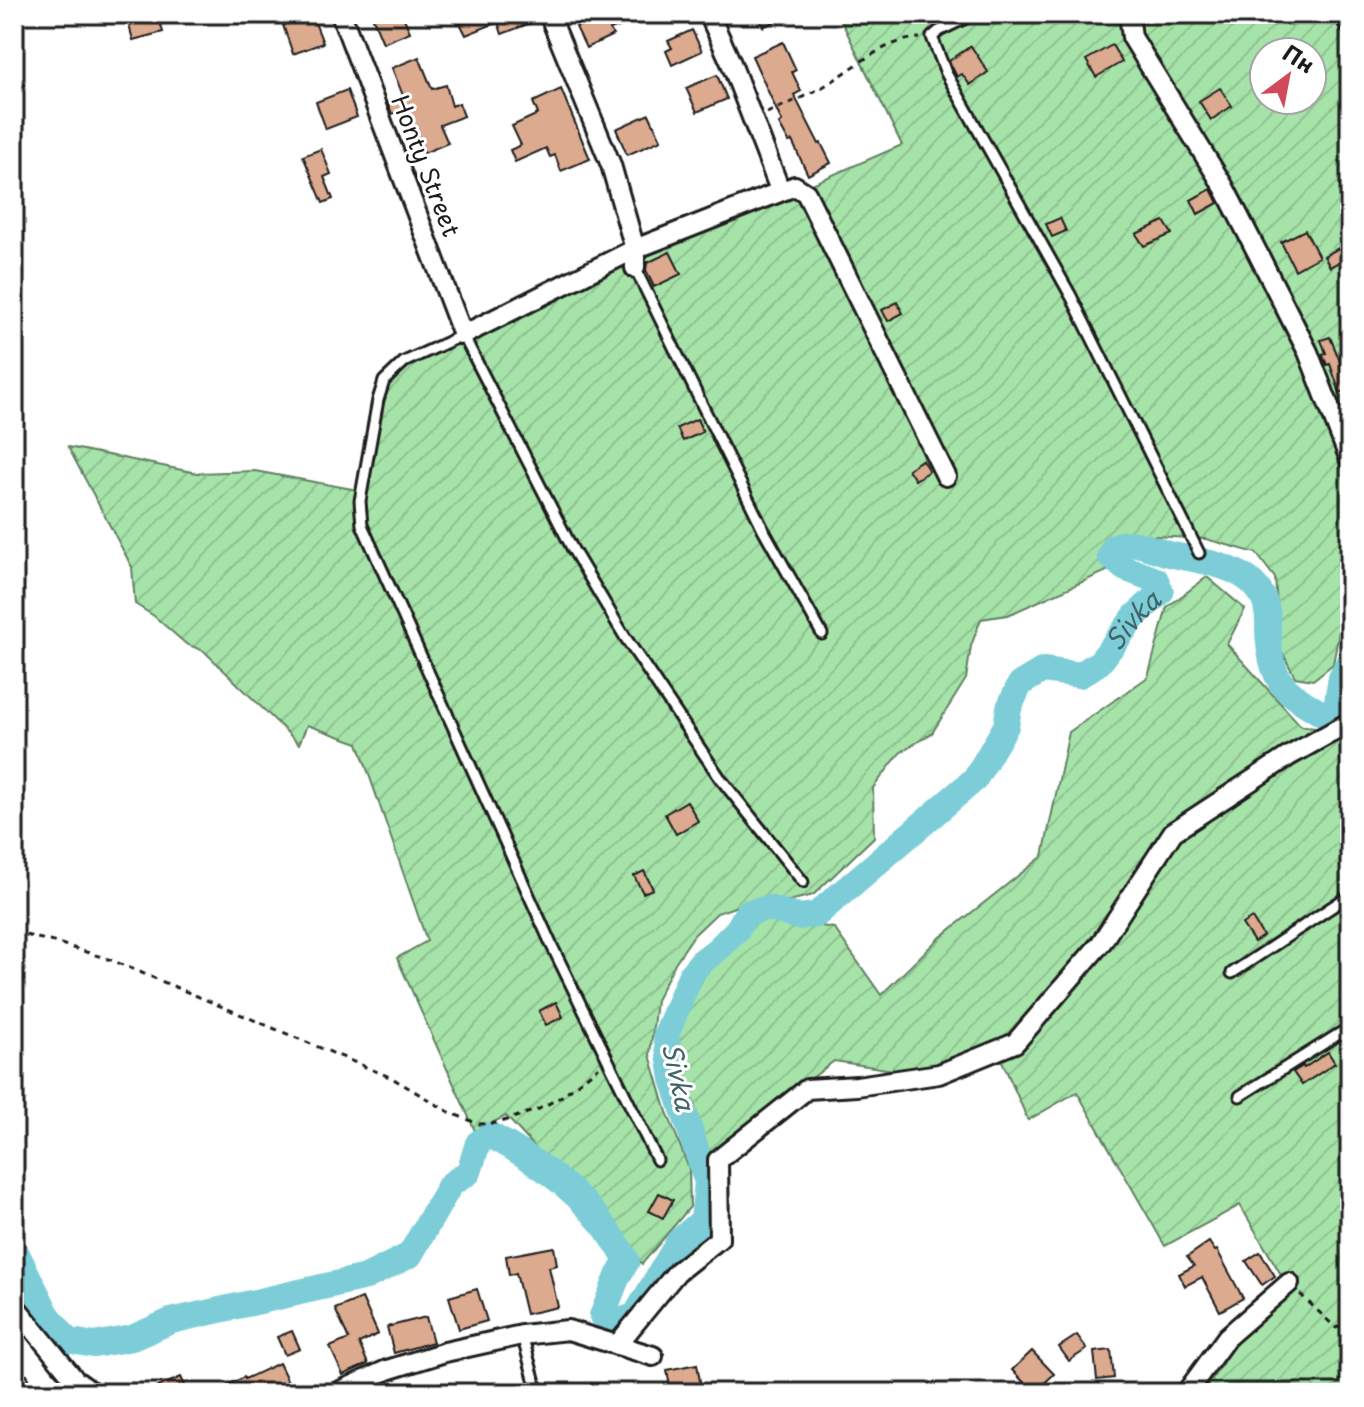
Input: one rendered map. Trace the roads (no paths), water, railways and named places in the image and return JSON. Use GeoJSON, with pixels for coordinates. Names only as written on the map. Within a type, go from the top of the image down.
{"type":"FeatureCollection","features":[{"type":"Feature","properties":{"kind":"street","name":"Honty Street"},"geometry":{"type":"LineString","coordinates":[[341,14],[463,335]]}},
{"type":"Feature","properties":{"kind":"street"},"geometry":{"type":"LineString","coordinates":[[549,14],[611,165],[635,249],[635,268]]}},
{"type":"Feature","properties":{"kind":"street"},"geometry":{"type":"LineString","coordinates":[[709,14],[780,190]]}},
{"type":"Feature","properties":{"kind":"street"},"geometry":{"type":"LineString","coordinates":[[1129,14],[1132,37],[1224,187],[1308,352],[1350,460]]}},
{"type":"Feature","properties":{"kind":"street"},"geometry":{"type":"LineString","coordinates":[[1344,14],[1350,25]]}},
{"type":"Feature","properties":{"kind":"street"},"geometry":{"type":"LineString","coordinates":[[463,335],[635,249],[795,186],[806,193],[946,476]]}},
{"type":"Feature","properties":{"kind":"street"},"geometry":{"type":"LineString","coordinates":[[617,1345],[677,1272],[719,1239],[718,1160],[807,1089],[857,1086],[939,1074],[1015,1043],[1101,943],[1173,832],[1289,756],[1350,722]]}},
{"type":"Feature","properties":{"kind":"street"},"geometry":{"type":"LineString","coordinates":[[1186,1393],[1227,1337],[1289,1283]]}},
{"type":"Feature","properties":{"kind":"street"},"geometry":{"type":"LineString","coordinates":[[14,1305],[75,1380],[93,1393]]}},
{"type":"Feature","properties":{"kind":"street"},"geometry":{"type":"LineString","coordinates":[[336,1393],[387,1370],[445,1352],[522,1335],[568,1330],[653,1356]]}},
{"type":"Feature","properties":{"kind":"lane"},"geometry":{"type":"LineString","coordinates":[[974,14],[932,37],[946,73],[1071,296],[1199,553]]}},
{"type":"Feature","properties":{"kind":"lane"},"geometry":{"type":"LineString","coordinates":[[635,268],[763,529],[822,634]]}},
{"type":"Feature","properties":{"kind":"lane"},"geometry":{"type":"LineString","coordinates":[[657,1160],[551,944],[362,525],[360,501],[378,400],[384,381],[404,362],[463,335],[572,548],[625,637],[720,778],[803,882]]}},
{"type":"Feature","properties":{"kind":"lane"},"geometry":{"type":"LineString","coordinates":[[1232,973],[1350,895]]}},
{"type":"Feature","properties":{"kind":"lane"},"geometry":{"type":"LineString","coordinates":[[1240,1096],[1350,1027]]}},
{"type":"Feature","properties":{"kind":"lane"},"geometry":{"type":"LineString","coordinates":[[522,1335],[538,1393]]}},
{"type":"Feature","properties":{"kind":"waterway","name":"Sivka"},"geometry":{"type":"LineString","coordinates":[[14,1248],[47,1314],[67,1340],[94,1345],[132,1338],[171,1321],[366,1277],[410,1255],[450,1185],[469,1172],[478,1143],[490,1135],[550,1173],[601,1221],[627,1261],[602,1316],[619,1321],[635,1316],[679,1241],[703,1220],[707,1182],[673,1079],[666,1035],[691,974],[737,930],[747,913],[768,908],[798,917],[816,915],[975,779],[1006,726],[1009,708],[1020,684],[1043,670],[1080,675],[1100,662],[1135,616],[1161,592],[1156,580],[1124,568],[1110,556],[1114,546],[1130,543],[1144,546],[1222,566],[1249,580],[1266,606],[1270,655],[1278,677],[1292,694],[1327,717],[1335,713],[1341,677],[1350,660]]}}]}
